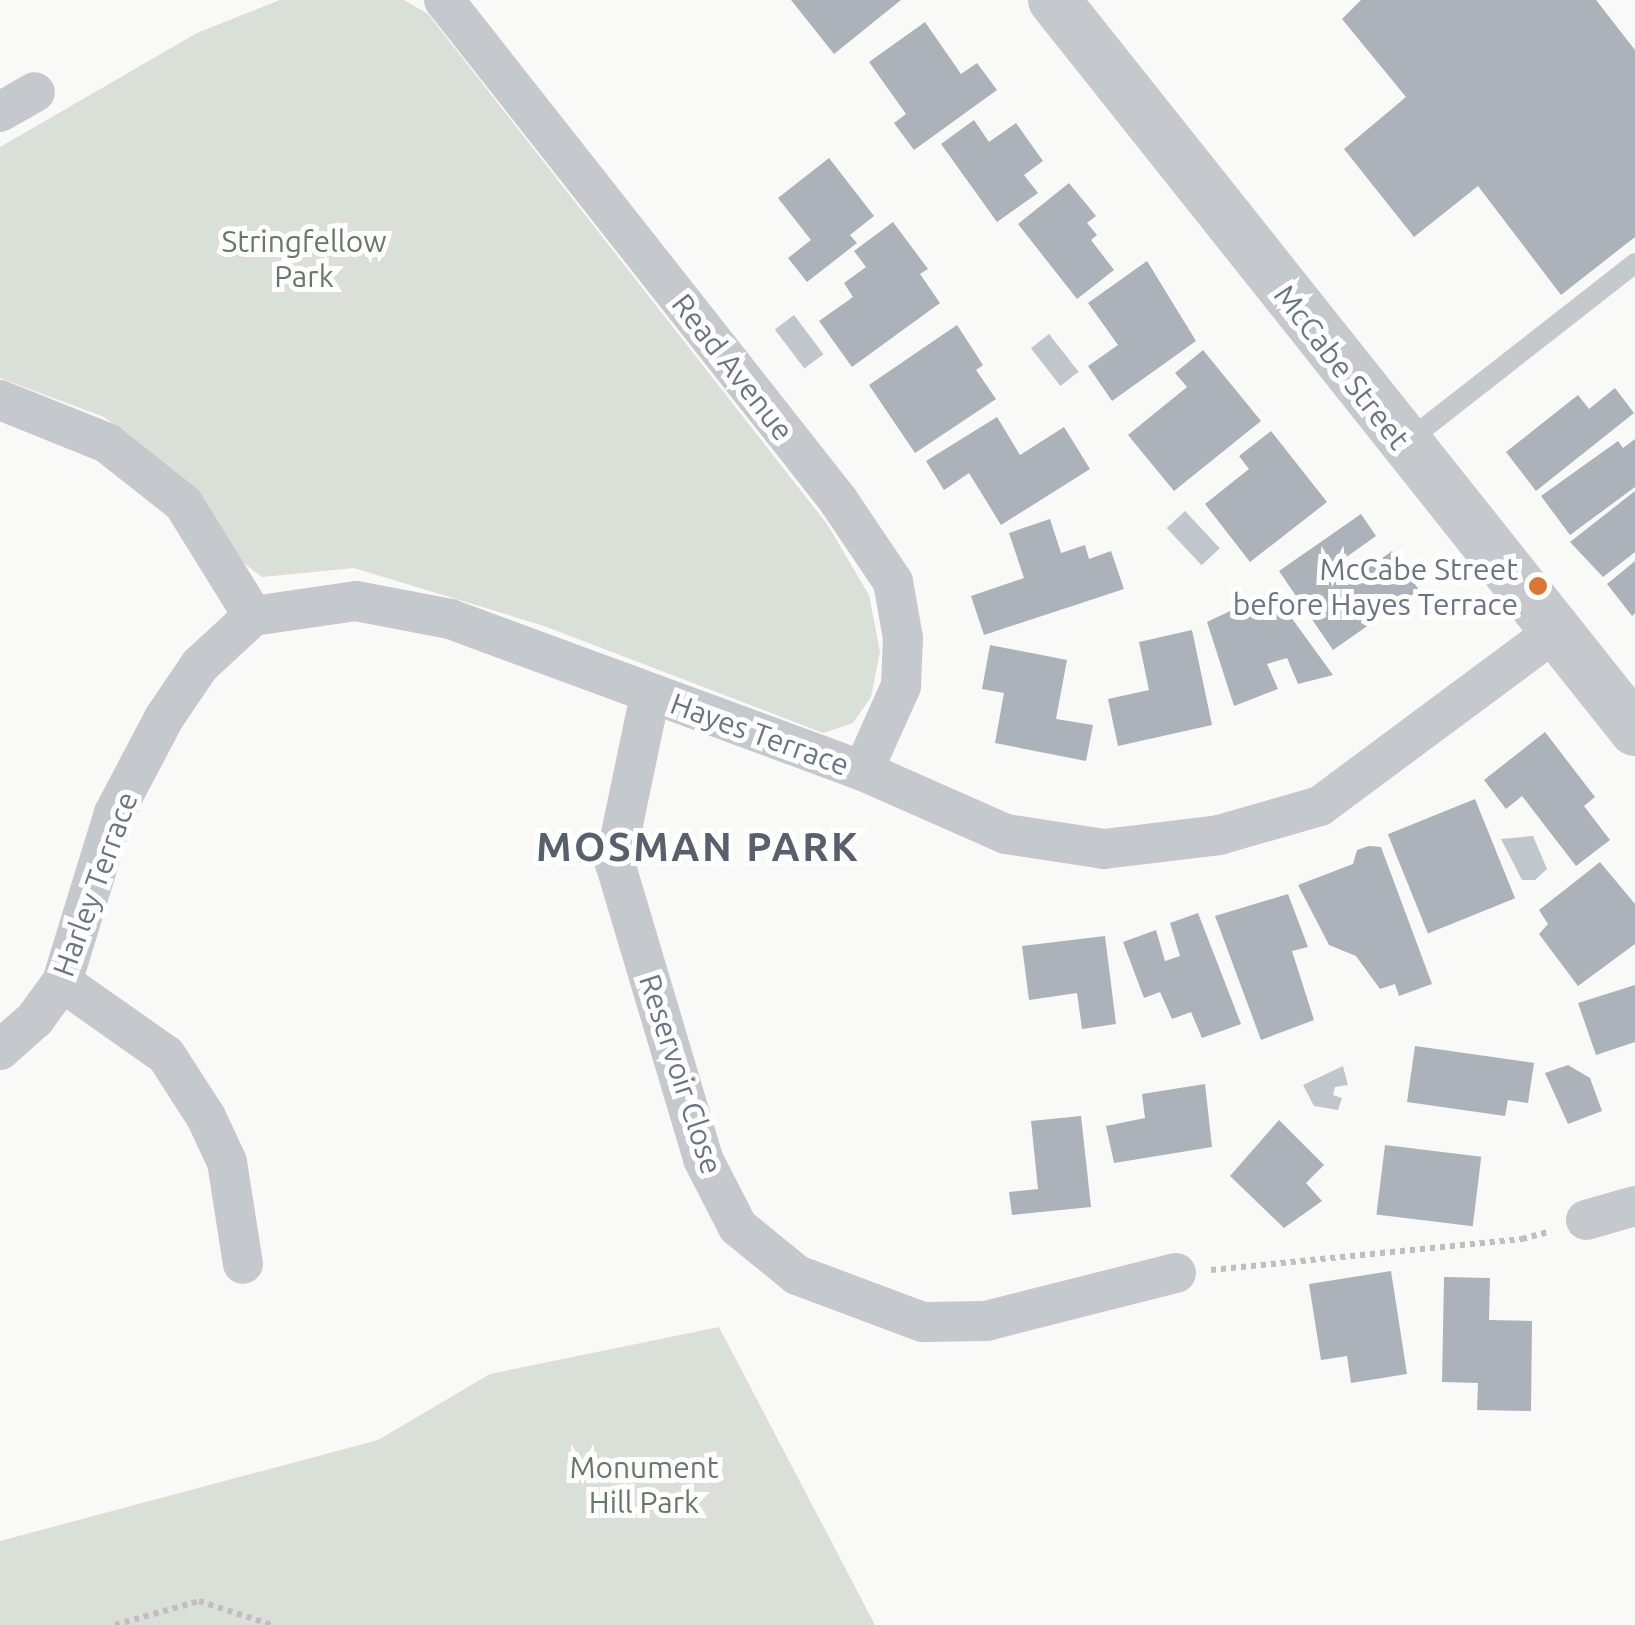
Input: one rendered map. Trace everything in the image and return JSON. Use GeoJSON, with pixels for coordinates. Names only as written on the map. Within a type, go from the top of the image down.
{"type":"FeatureCollection","features":[{"type":"Feature","properties":{"kind":"street","name":"Read Avenue"},"geometry":{"type":"LineString","coordinates":[[444,0],[838,500],[893,582],[903,638],[901,686],[863,772]]}},
{"type":"Feature","properties":{"kind":"street","name":"McCabe Street"},"geometry":{"type":"LineString","coordinates":[[1054,0],[1552,634],[1635,730]]}},
{"type":"Feature","properties":{"kind":"street"},"geometry":{"type":"LineString","coordinates":[[0,112],[36,92]]}},
{"type":"Feature","properties":{"kind":"street"},"geometry":{"type":"LineString","coordinates":[[0,400],[107,443],[183,503],[253,616]]}},
{"type":"Feature","properties":{"kind":"street","name":"Hayes Terrace"},"geometry":{"type":"LineString","coordinates":[[253,616],[356,600],[450,619],[863,772],[1006,834],[1104,849],[1219,835],[1320,806],[1552,634]]}},
{"type":"Feature","properties":{"kind":"street","name":"Harley Terrace"},"geometry":{"type":"LineString","coordinates":[[0,1050],[35,1020],[62,982],[114,813],[200,665],[253,616]]}},
{"type":"Feature","properties":{"kind":"street","name":"Reservoir Close"},"geometry":{"type":"LineString","coordinates":[[650,695],[630,770],[616,863],[703,1158],[738,1227],[797,1275],[923,1322],[986,1321],[1176,1273]]}},
{"type":"Feature","properties":{"kind":"street"},"geometry":{"type":"LineString","coordinates":[[62,982],[166,1055],[206,1117],[227,1162],[243,1264]]}},
{"type":"Feature","properties":{"kind":"street"},"geometry":{"type":"LineString","coordinates":[[1586,1220],[1635,1206]]}},
{"type":"Feature","properties":{"kind":"lane"},"geometry":{"type":"LineString","coordinates":[[1403,444],[1635,264]]}},
{"type":"Feature","properties":{"kind":"path"},"geometry":{"type":"LineString","coordinates":[[1176,1273],[1522,1239],[1586,1220]]}},
{"type":"Feature","properties":{"kind":"path"},"geometry":{"type":"LineString","coordinates":[[116,1625],[199,1601],[272,1625]]}},
{"type":"Feature","properties":{"kind":"green space","name":"Stringfellow Park"},"geometry":{"type":"Polygon","coordinates":[[[280,0],[404,0],[428,14],[827,524],[869,595],[880,652],[871,697],[853,723],[823,733],[544,626],[354,568],[262,577],[237,558],[181,476],[104,417],[0,378],[0,147],[197,33],[280,0]]]}},
{"type":"Feature","properties":{"kind":"green space","name":"Monument Hill Park"},"geometry":{"type":"Polygon","coordinates":[[[719,1327],[875,1625],[0,1625],[0,1541],[378,1440],[490,1374],[719,1327]]]}},
{"type":"Feature","properties":{"kind":"shaded area"},"geometry":{"type":"Polygon","coordinates":[[[794,315],[823,354],[804,369],[775,329],[794,315]]]}},
{"type":"Feature","properties":{"kind":"shaded area"},"geometry":{"type":"Polygon","coordinates":[[[1049,334],[1079,372],[1060,386],[1031,348],[1049,334]]]}},
{"type":"Feature","properties":{"kind":"shaded area"},"geometry":{"type":"Polygon","coordinates":[[[1185,511],[1220,548],[1201,565],[1167,528],[1185,511]]]}},
{"type":"Feature","properties":{"kind":"shaded area"},"geometry":{"type":"Polygon","coordinates":[[[1533,836],[1547,869],[1535,880],[1522,880],[1501,839],[1533,836]]]}},
{"type":"Feature","properties":{"kind":"shaded area"},"geometry":{"type":"Polygon","coordinates":[[[1343,1066],[1348,1085],[1335,1087],[1333,1095],[1342,1098],[1338,1110],[1314,1106],[1303,1085],[1343,1066]]]}},
{"type":"Feature","properties":{"kind":"building"},"geometry":{"type":"Polygon","coordinates":[[[791,0],[901,0],[834,54],[791,0]]]}},
{"type":"Feature","properties":{"kind":"building"},"geometry":{"type":"Polygon","coordinates":[[[1361,0],[1596,0],[1635,50],[1635,237],[1561,295],[1478,186],[1414,237],[1344,149],[1406,97],[1342,19],[1361,0]]]}},
{"type":"Feature","properties":{"kind":"building"},"geometry":{"type":"Polygon","coordinates":[[[925,22],[961,74],[977,63],[997,90],[914,150],[894,123],[906,114],[869,62],[925,22]]]}},
{"type":"Feature","properties":{"kind":"building"},"geometry":{"type":"Polygon","coordinates":[[[974,120],[989,142],[1016,123],[1043,161],[1024,175],[1038,193],[997,222],[941,144],[974,120]]]}},
{"type":"Feature","properties":{"kind":"building"},"geometry":{"type":"Polygon","coordinates":[[[829,158],[874,216],[850,235],[857,243],[807,282],[788,258],[811,240],[778,198],[829,158]]]}},
{"type":"Feature","properties":{"kind":"building"},"geometry":{"type":"Polygon","coordinates":[[[1069,183],[1096,216],[1087,223],[1097,235],[1091,240],[1114,270],[1077,299],[1018,224],[1069,183]]]}},
{"type":"Feature","properties":{"kind":"building"},"geometry":{"type":"Polygon","coordinates":[[[893,222],[928,269],[920,274],[940,303],[852,367],[819,321],[853,297],[844,283],[866,267],[854,251],[893,222]]]}},
{"type":"Feature","properties":{"kind":"building"},"geometry":{"type":"Polygon","coordinates":[[[1147,261],[1196,341],[1112,401],[1088,366],[1118,345],[1088,303],[1147,261]]]}},
{"type":"Feature","properties":{"kind":"building"},"geometry":{"type":"Polygon","coordinates":[[[957,325],[983,365],[976,370],[996,399],[915,453],[869,385],[957,325]]]}},
{"type":"Feature","properties":{"kind":"building"},"geometry":{"type":"Polygon","coordinates":[[[1203,350],[1261,421],[1174,491],[1128,435],[1187,387],[1175,373],[1203,350]]]}},
{"type":"Feature","properties":{"kind":"building"},"geometry":{"type":"Polygon","coordinates":[[[1615,388],[1634,413],[1536,491],[1506,452],[1578,395],[1589,409],[1615,388]]]}},
{"type":"Feature","properties":{"kind":"building"},"geometry":{"type":"Polygon","coordinates":[[[997,417],[1020,455],[1064,427],[1090,469],[1001,525],[969,473],[944,490],[926,461],[997,417]]]}},
{"type":"Feature","properties":{"kind":"building"},"geometry":{"type":"Polygon","coordinates":[[[1271,431],[1327,502],[1250,562],[1205,504],[1249,469],[1239,456],[1271,431]]]}},
{"type":"Feature","properties":{"kind":"building"},"geometry":{"type":"Polygon","coordinates":[[[1635,439],[1635,487],[1570,535],[1541,496],[1618,441],[1623,448],[1635,439]]]}},
{"type":"Feature","properties":{"kind":"building"},"geometry":{"type":"Polygon","coordinates":[[[1635,491],[1635,552],[1603,577],[1570,542],[1635,491]]]}},
{"type":"Feature","properties":{"kind":"building"},"geometry":{"type":"Polygon","coordinates":[[[1361,514],[1376,536],[1338,563],[1350,581],[1392,551],[1419,590],[1333,650],[1279,571],[1361,514]]]}},
{"type":"Feature","properties":{"kind":"building"},"geometry":{"type":"Polygon","coordinates":[[[1050,519],[1061,553],[1085,545],[1089,559],[1111,551],[1124,589],[984,635],[971,596],[1024,578],[1009,533],[1050,519]]]}},
{"type":"Feature","properties":{"kind":"building"},"geometry":{"type":"Polygon","coordinates":[[[1635,561],[1635,613],[1632,616],[1607,584],[1635,561]]]}},
{"type":"Feature","properties":{"kind":"building"},"geometry":{"type":"Polygon","coordinates":[[[1272,591],[1333,675],[1298,684],[1287,658],[1267,664],[1278,689],[1234,706],[1207,622],[1272,591]]]}},
{"type":"Feature","properties":{"kind":"building"},"geometry":{"type":"Polygon","coordinates":[[[1192,630],[1212,725],[1118,746],[1108,699],[1149,690],[1139,642],[1192,630]]]}},
{"type":"Feature","properties":{"kind":"building"},"geometry":{"type":"Polygon","coordinates":[[[990,645],[1067,660],[1056,719],[1093,725],[1086,761],[995,743],[1004,693],[982,689],[990,645]]]}},
{"type":"Feature","properties":{"kind":"building"},"geometry":{"type":"Polygon","coordinates":[[[1545,732],[1595,797],[1584,806],[1610,840],[1576,866],[1522,796],[1506,809],[1484,780],[1545,732]]]}},
{"type":"Feature","properties":{"kind":"building"},"geometry":{"type":"Polygon","coordinates":[[[1475,799],[1515,898],[1428,933],[1388,834],[1475,799]]]}},
{"type":"Feature","properties":{"kind":"building"},"geometry":{"type":"Polygon","coordinates":[[[1381,847],[1432,984],[1399,996],[1395,984],[1380,989],[1356,956],[1329,945],[1298,885],[1353,864],[1357,850],[1381,847]]]}},
{"type":"Feature","properties":{"kind":"building"},"geometry":{"type":"Polygon","coordinates":[[[1600,862],[1635,904],[1635,944],[1578,986],[1539,934],[1548,924],[1539,910],[1600,862]]]}},
{"type":"Feature","properties":{"kind":"building"},"geometry":{"type":"Polygon","coordinates":[[[1288,894],[1308,947],[1292,951],[1314,1020],[1261,1040],[1215,916],[1288,894]]]}},
{"type":"Feature","properties":{"kind":"building"},"geometry":{"type":"Polygon","coordinates":[[[1198,913],[1241,1024],[1202,1038],[1191,1012],[1172,1019],[1160,992],[1144,998],[1123,942],[1156,930],[1165,961],[1180,956],[1170,923],[1198,913]]]}},
{"type":"Feature","properties":{"kind":"building"},"geometry":{"type":"Polygon","coordinates":[[[1105,936],[1116,1024],[1082,1029],[1077,993],[1029,1000],[1022,946],[1105,936]]]}},
{"type":"Feature","properties":{"kind":"building"},"geometry":{"type":"Polygon","coordinates":[[[1635,985],[1635,1042],[1596,1055],[1578,1003],[1635,985]]]}},
{"type":"Feature","properties":{"kind":"building"},"geometry":{"type":"Polygon","coordinates":[[[1415,1046],[1534,1063],[1528,1103],[1508,1100],[1505,1116],[1407,1102],[1415,1046]]]}},
{"type":"Feature","properties":{"kind":"building"},"geometry":{"type":"Polygon","coordinates":[[[1568,1065],[1590,1078],[1602,1111],[1568,1124],[1545,1073],[1568,1065]]]}},
{"type":"Feature","properties":{"kind":"building"},"geometry":{"type":"Polygon","coordinates":[[[1205,1084],[1212,1147],[1114,1163],[1106,1126],[1145,1118],[1142,1094],[1205,1084]]]}},
{"type":"Feature","properties":{"kind":"building"},"geometry":{"type":"Polygon","coordinates":[[[1081,1116],[1091,1207],[1012,1215],[1009,1192],[1038,1189],[1031,1121],[1081,1116]]]}},
{"type":"Feature","properties":{"kind":"building"},"geometry":{"type":"Polygon","coordinates":[[[1279,1120],[1324,1165],[1306,1183],[1322,1201],[1284,1228],[1230,1176],[1279,1120]]]}},
{"type":"Feature","properties":{"kind":"building"},"geometry":{"type":"Polygon","coordinates":[[[1385,1145],[1481,1157],[1473,1226],[1376,1214],[1385,1145]]]}},
{"type":"Feature","properties":{"kind":"building"},"geometry":{"type":"Polygon","coordinates":[[[1391,1271],[1407,1374],[1351,1383],[1347,1356],[1321,1360],[1309,1284],[1391,1271]]]}},
{"type":"Feature","properties":{"kind":"building"},"geometry":{"type":"Polygon","coordinates":[[[1444,1277],[1490,1278],[1489,1320],[1532,1321],[1531,1411],[1477,1410],[1478,1383],[1442,1382],[1444,1277]]]}},
{"type":"Feature","properties":{"kind":"place","name":"McCabe Street before Hayes Terrace"},"geometry":{"type":"Point","coordinates":[1538,586]}},
{"type":"Feature","properties":{"kind":"district","name":"MOSMAN PARK"},"geometry":{"type":"Point","coordinates":[698,847]}}]}
